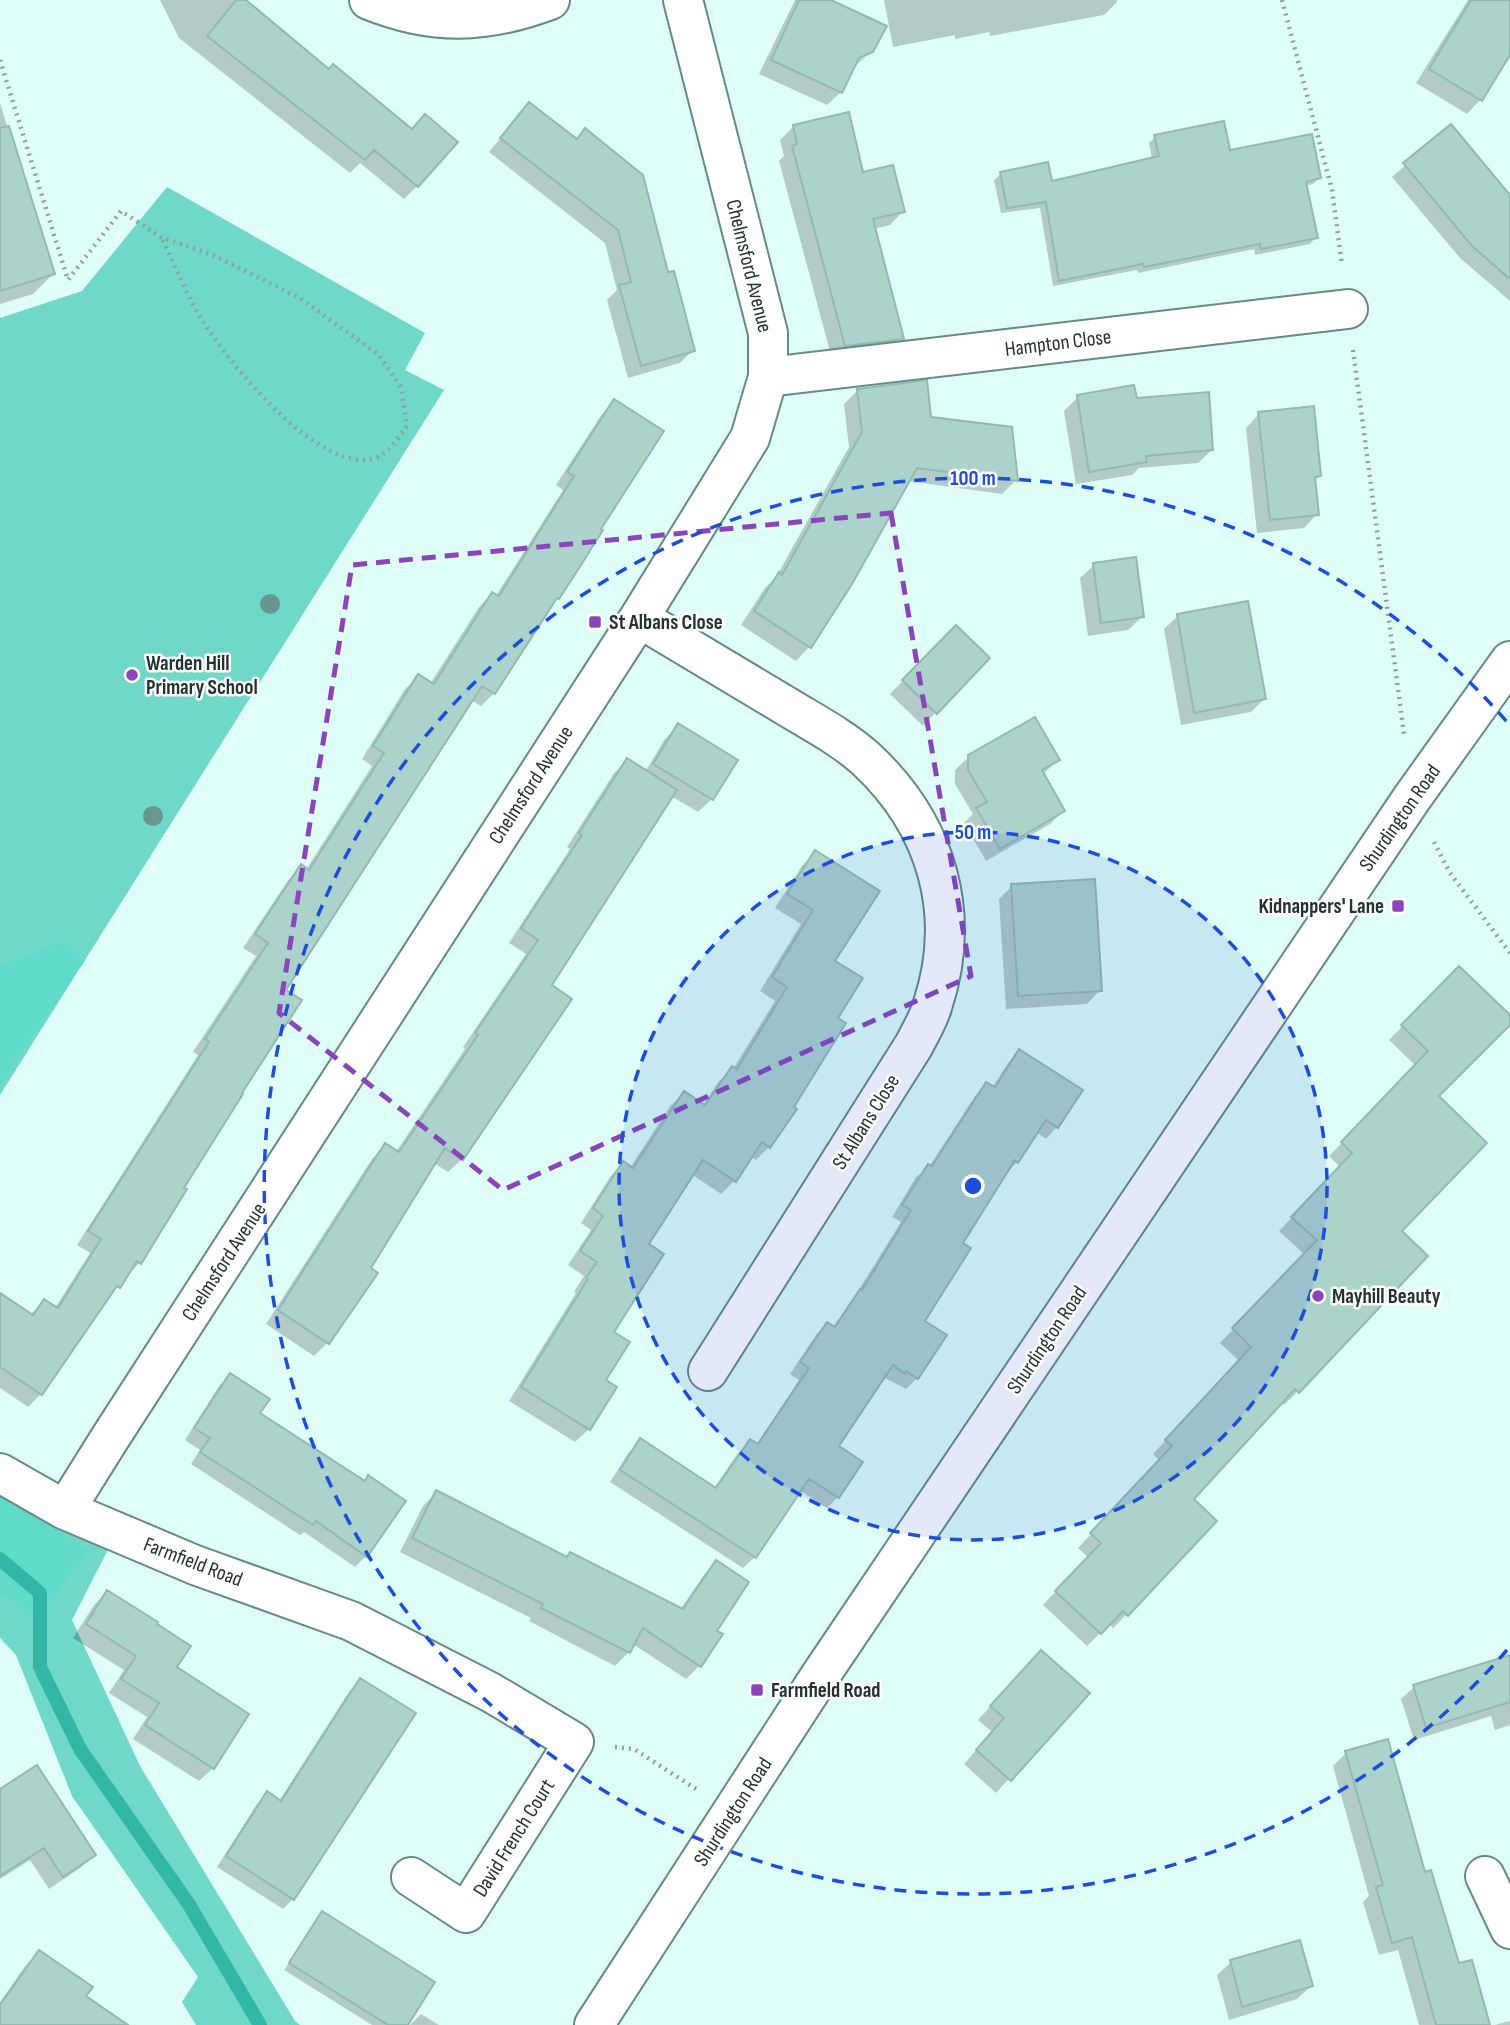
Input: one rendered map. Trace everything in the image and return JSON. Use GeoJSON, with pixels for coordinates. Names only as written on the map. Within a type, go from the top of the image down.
{"type":"FeatureCollection","features":[{"type":"Feature","properties":{"kind":"street"},"geometry":{"type":"LineString","coordinates":[[369,0],[395,10],[429,18],[466,20],[501,16],[550,0]]}},
{"type":"Feature","properties":{"kind":"street","name":"Chelmsford Avenue"},"geometry":{"type":"LineString","coordinates":[[65,1510],[639,618],[750,438],[768,377],[768,332],[682,0]]}},
{"type":"Feature","properties":{"kind":"street","name":"Hampton Close"},"geometry":{"type":"LineString","coordinates":[[768,377],[1348,309]]}},
{"type":"Feature","properties":{"kind":"street","name":"St Albans Close"},"geometry":{"type":"LineString","coordinates":[[639,618],[831,734],[864,757],[891,784],[914,815],[931,850],[941,887],[946,928],[942,969],[932,1008],[914,1045],[708,1371]]}},
{"type":"Feature","properties":{"kind":"street","name":"Shurdington Road"},"geometry":{"type":"LineString","coordinates":[[594,2025],[828,1665],[1412,798],[1510,661]]}},
{"type":"Feature","properties":{"kind":"street","name":"Farmfield Road"},"geometry":{"type":"LineString","coordinates":[[0,1473],[65,1510],[195,1564],[351,1622],[490,1692],[575,1742]]}},
{"type":"Feature","properties":{"kind":"street","name":"David French Court"},"geometry":{"type":"LineString","coordinates":[[411,1877],[466,1913],[575,1742]]}},
{"type":"Feature","properties":{"kind":"street"},"geometry":{"type":"LineString","coordinates":[[1485,1876],[1510,1929]]}},
{"type":"Feature","properties":{"kind":"path"},"geometry":{"type":"LineString","coordinates":[[1282,0],[1332,190],[1412,798],[1450,873],[1510,953]]}},
{"type":"Feature","properties":{"kind":"path"},"geometry":{"type":"LineString","coordinates":[[0,61],[68,280],[121,211],[161,237],[213,255],[300,298],[379,355],[401,387],[407,426],[393,445],[379,456],[361,460],[329,451],[286,421],[233,365],[202,321],[161,237]]}},
{"type":"Feature","properties":{"kind":"path"},"geometry":{"type":"LineString","coordinates":[[575,1742],[634,1749],[732,1812]]}},
{"type":"Feature","properties":{"kind":"highlighted area"},"geometry":{"type":"Polygon","coordinates":[[[891,513],[971,976],[503,1190],[279,1013],[352,565],[891,513]]]}},
{"type":"Feature","properties":{"kind":"green space","name":"Warden Hill Primary School"},"geometry":{"type":"Polygon","coordinates":[[[167,187],[425,333],[405,370],[444,390],[0,1095],[0,318],[82,291],[167,187]]]}},
{"type":"Feature","properties":{"kind":"green space"},"geometry":{"type":"Polygon","coordinates":[[[64,941],[85,960],[0,1084],[0,966],[64,941]]]}},
{"type":"Feature","properties":{"kind":"green space"},"geometry":{"type":"Polygon","coordinates":[[[0,1473],[117,1532],[72,1620],[140,1766],[295,2021],[300,2025],[196,2025],[182,2002],[198,1977],[72,1796],[16,1655],[0,1638],[0,1473]]]}},
{"type":"Feature","properties":{"kind":"green space"},"geometry":{"type":"Polygon","coordinates":[[[0,1487],[88,1551],[35,1623],[0,1592],[0,1487]]]}},
{"type":"Feature","properties":{"kind":"building"},"geometry":{"type":"Polygon","coordinates":[[[236,0],[246,0],[329,69],[333,64],[412,129],[425,114],[458,142],[418,187],[374,150],[365,160],[207,36],[236,0]]]}},
{"type":"Feature","properties":{"kind":"building"},"geometry":{"type":"Polygon","coordinates":[[[799,0],[831,0],[887,26],[873,52],[859,58],[842,93],[771,60],[799,0]]]}},
{"type":"Feature","properties":{"kind":"building"},"geometry":{"type":"Polygon","coordinates":[[[1471,0],[1510,0],[1510,55],[1482,101],[1429,69],[1471,0]]]}},
{"type":"Feature","properties":{"kind":"building"},"geometry":{"type":"Polygon","coordinates":[[[529,102],[577,139],[585,128],[643,175],[668,272],[674,271],[695,351],[641,366],[619,285],[631,282],[618,230],[500,138],[529,102]]]}},
{"type":"Feature","properties":{"kind":"building"},"geometry":{"type":"Polygon","coordinates":[[[849,112],[863,172],[893,165],[905,212],[873,219],[904,339],[845,346],[792,146],[797,144],[793,125],[849,112]]]}},
{"type":"Feature","properties":{"kind":"building"},"geometry":{"type":"Polygon","coordinates":[[[1224,121],[1230,150],[1312,134],[1321,178],[1306,182],[1318,238],[1261,249],[1260,244],[1059,281],[1046,202],[1007,208],[1000,172],[1048,162],[1052,181],[1159,156],[1154,135],[1224,121]]]}},
{"type":"Feature","properties":{"kind":"building"},"geometry":{"type":"Polygon","coordinates":[[[1451,124],[1510,195],[1510,279],[1472,246],[1403,163],[1451,124]]]}},
{"type":"Feature","properties":{"kind":"building"},"geometry":{"type":"Polygon","coordinates":[[[9,126],[55,274],[0,291],[0,128],[9,126]]]}},
{"type":"Feature","properties":{"kind":"building"},"geometry":{"type":"Polygon","coordinates":[[[927,380],[931,417],[1012,427],[1018,481],[917,468],[852,584],[811,648],[754,611],[779,572],[782,575],[862,432],[857,389],[927,380]]]}},
{"type":"Feature","properties":{"kind":"building"},"geometry":{"type":"Polygon","coordinates":[[[1134,385],[1137,398],[1209,392],[1213,450],[1146,456],[1147,462],[1089,472],[1077,395],[1134,385]]]}},
{"type":"Feature","properties":{"kind":"building"},"geometry":{"type":"Polygon","coordinates":[[[614,399],[664,431],[581,565],[495,694],[482,686],[286,990],[302,1000],[184,1188],[187,1189],[141,1264],[137,1261],[120,1288],[117,1286],[42,1395],[0,1367],[0,1293],[33,1315],[44,1299],[58,1308],[101,1239],[88,1231],[209,1042],[205,1039],[268,943],[255,934],[301,864],[309,870],[384,753],[373,746],[418,674],[434,684],[492,592],[499,596],[574,476],[567,472],[614,399]]]}},
{"type":"Feature","properties":{"kind":"building"},"geometry":{"type":"Polygon","coordinates":[[[1314,406],[1321,476],[1315,477],[1319,515],[1270,520],[1258,412],[1314,406]]]}},
{"type":"Feature","properties":{"kind":"building"},"geometry":{"type":"Polygon","coordinates":[[[1136,557],[1144,617],[1101,623],[1093,563],[1136,557]]]}},
{"type":"Feature","properties":{"kind":"building"},"geometry":{"type":"Polygon","coordinates":[[[1248,601],[1266,699],[1194,713],[1177,614],[1248,601]]]}},
{"type":"Feature","properties":{"kind":"building"},"geometry":{"type":"Polygon","coordinates":[[[956,625],[990,658],[937,714],[902,680],[956,625]]]}},
{"type":"Feature","properties":{"kind":"building"},"geometry":{"type":"Polygon","coordinates":[[[1035,717],[1060,760],[1042,770],[1065,811],[1000,849],[976,808],[987,802],[968,770],[968,755],[1035,717]]]}},
{"type":"Feature","properties":{"kind":"building"},"geometry":{"type":"Polygon","coordinates":[[[678,723],[738,760],[713,800],[653,764],[678,723]]]}},
{"type":"Feature","properties":{"kind":"building"},"geometry":{"type":"Polygon","coordinates":[[[627,758],[677,790],[552,985],[572,999],[463,1160],[445,1148],[371,1268],[378,1273],[329,1344],[278,1310],[385,1143],[399,1152],[478,1035],[475,1033],[538,940],[521,928],[582,835],[579,833],[627,758]]]}},
{"type":"Feature","properties":{"kind":"building"},"geometry":{"type":"Polygon","coordinates":[[[815,850],[880,891],[835,961],[863,978],[838,1018],[846,1023],[794,1107],[797,1109],[770,1148],[762,1142],[736,1182],[703,1160],[649,1244],[664,1254],[614,1332],[630,1342],[606,1380],[617,1387],[590,1430],[521,1387],[597,1262],[580,1251],[603,1216],[593,1208],[623,1161],[633,1168],[684,1091],[705,1105],[732,1066],[737,1069],[787,987],[772,977],[813,910],[787,894],[815,850]]]}},
{"type":"Feature","properties":{"kind":"building"},"geometry":{"type":"Polygon","coordinates":[[[1095,879],[1102,991],[1018,996],[1011,884],[1095,879]]]}},
{"type":"Feature","properties":{"kind":"building"},"geometry":{"type":"Polygon","coordinates":[[[1459,966],[1510,1015],[1510,1025],[1439,1096],[1487,1143],[1402,1231],[1428,1256],[1299,1393],[1295,1389],[1194,1499],[1217,1521],[1128,1616],[1123,1611],[1101,1634],[1055,1591],[1101,1543],[1090,1533],[1172,1446],[1165,1440],[1251,1347],[1232,1328],[1317,1240],[1291,1217],[1352,1153],[1341,1142],[1428,1051],[1401,1025],[1459,966]]]}},
{"type":"Feature","properties":{"kind":"building"},"geometry":{"type":"Polygon","coordinates":[[[1019,1049],[1083,1090],[1058,1128],[1046,1120],[1018,1163],[1015,1160],[963,1243],[971,1248],[925,1321],[947,1335],[918,1379],[893,1365],[839,1446],[863,1462],[839,1498],[809,1479],[756,1558],[620,1470],[640,1438],[716,1488],[750,1439],[758,1444],[809,1368],[800,1362],[827,1322],[835,1327],[860,1289],[862,1290],[911,1210],[902,1205],[928,1164],[932,1166],[986,1082],[995,1087],[1019,1049]]]}},
{"type":"Feature","properties":{"kind":"building"},"geometry":{"type":"Polygon","coordinates":[[[230,1373],[270,1399],[260,1413],[365,1481],[368,1475],[406,1501],[367,1557],[316,1521],[313,1525],[200,1452],[210,1438],[194,1428],[230,1373]]]}},
{"type":"Feature","properties":{"kind":"building"},"geometry":{"type":"Polygon","coordinates":[[[436,1490],[567,1557],[570,1552],[683,1609],[716,1560],[749,1582],[717,1631],[723,1634],[701,1667],[643,1628],[630,1653],[541,1608],[543,1604],[412,1538],[436,1490]]]}},
{"type":"Feature","properties":{"kind":"building"},"geometry":{"type":"Polygon","coordinates":[[[107,1590],[191,1646],[177,1667],[249,1714],[214,1769],[145,1725],[159,1703],[121,1679],[136,1656],[86,1624],[107,1590]]]}},
{"type":"Feature","properties":{"kind":"building"},"geometry":{"type":"Polygon","coordinates":[[[1041,1650],[1090,1693],[1011,1781],[976,1750],[1004,1718],[990,1706],[1041,1650]]]}},
{"type":"Feature","properties":{"kind":"building"},"geometry":{"type":"Polygon","coordinates":[[[1510,1655],[1510,1702],[1426,1728],[1413,1685],[1510,1655]]]}},
{"type":"Feature","properties":{"kind":"building"},"geometry":{"type":"Polygon","coordinates":[[[360,1678],[416,1713],[294,1900],[226,1856],[267,1791],[281,1801],[360,1678]]]}},
{"type":"Feature","properties":{"kind":"building"},"geometry":{"type":"Polygon","coordinates":[[[1388,1739],[1425,1872],[1431,1870],[1459,1963],[1472,1960],[1490,2025],[1436,2025],[1412,1937],[1392,1943],[1376,1887],[1383,1885],[1345,1751],[1388,1739]]]}},
{"type":"Feature","properties":{"kind":"building"},"geometry":{"type":"Polygon","coordinates":[[[37,1765],[96,1855],[63,1877],[44,1848],[0,1876],[0,1789],[37,1765]]]}},
{"type":"Feature","properties":{"kind":"building"},"geometry":{"type":"Polygon","coordinates":[[[322,1911],[435,1982],[408,2025],[388,2025],[289,1963],[322,1911]]]}},
{"type":"Feature","properties":{"kind":"building"},"geometry":{"type":"Polygon","coordinates":[[[1300,1940],[1313,1986],[1242,2007],[1230,1960],[1300,1940]]]}},
{"type":"Feature","properties":{"kind":"building"},"geometry":{"type":"Polygon","coordinates":[[[39,1950],[93,1987],[86,1996],[128,2025],[0,2025],[0,2005],[39,1950]]]}},
{"type":"Feature","properties":{"kind":"waterway"},"geometry":{"type":"LineString","coordinates":[[0,1559],[40,1593],[40,1667],[80,1749],[188,1903],[260,2025]]}},
{"type":"Feature","properties":{"kind":"place","name":"St Albans Close"},"geometry":{"type":"Point","coordinates":[595,622]}},
{"type":"Feature","properties":{"kind":"place","name":"Warden Hill Primary School"},"geometry":{"type":"Point","coordinates":[132,675]}},
{"type":"Feature","properties":{"kind":"place","name":"Kidnappers' Lane"},"geometry":{"type":"Point","coordinates":[1398,906]}},
{"type":"Feature","properties":{"kind":"place","name":"Mayhill Beauty"},"geometry":{"type":"Point","coordinates":[1318,1296]}},
{"type":"Feature","properties":{"kind":"place","name":"Farmfield Road"},"geometry":{"type":"Point","coordinates":[757,1690]}}]}
